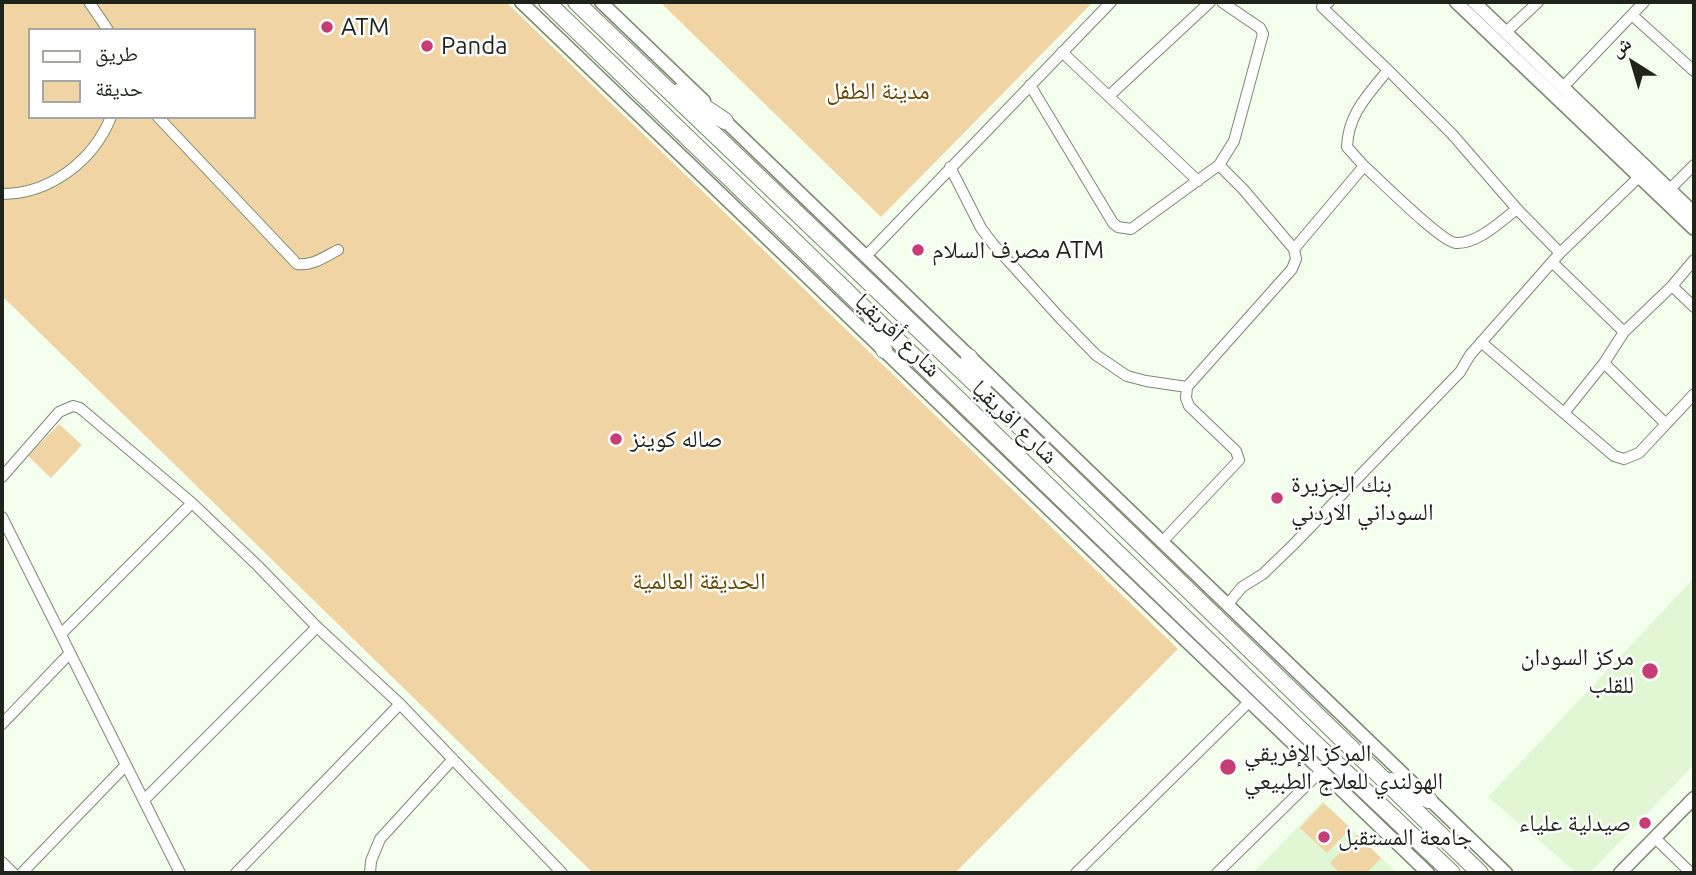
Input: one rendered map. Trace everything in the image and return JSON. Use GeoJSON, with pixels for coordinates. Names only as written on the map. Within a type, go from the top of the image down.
{"type":"FeatureCollection","features":[{"type":"Feature","properties":{"kind":"highway","name":"شارع افريقيا"},"geometry":{"type":"LineString","coordinates":[[547,2],[1138,573],[1297,736],[1452,873]]}},
{"type":"Feature","properties":{"kind":"highway","name":"شارع افريقيا"},"geometry":{"type":"LineString","coordinates":[[576,2],[1125,528],[1480,873]]}},
{"type":"Feature","properties":{"kind":"highway"},"geometry":{"type":"LineString","coordinates":[[649,70],[725,121]]}},
{"type":"Feature","properties":{"kind":"highway"},"geometry":{"type":"LineString","coordinates":[[869,313],[884,350]]}},
{"type":"Feature","properties":{"kind":"highway"},"geometry":{"type":"LineString","coordinates":[[969,357],[989,397]]}},
{"type":"Feature","properties":{"kind":"highway"},"geometry":{"type":"LineString","coordinates":[[1118,554],[1125,528]]}},
{"type":"Feature","properties":{"kind":"highway"},"geometry":{"type":"LineString","coordinates":[[1138,573],[1151,556]]}},
{"type":"Feature","properties":{"kind":"highway"},"geometry":{"type":"LineString","coordinates":[[1377,775],[1429,800]]}},
{"type":"Feature","properties":{"kind":"street"},"geometry":{"type":"LineString","coordinates":[[89,2],[107,28]]}},
{"type":"Feature","properties":{"kind":"street","name":"شارع أفريقيا"},"geometry":{"type":"LineString","coordinates":[[521,2],[1249,702],[1297,736],[1320,772],[1428,873]]}},
{"type":"Feature","properties":{"kind":"street","name":"شارع أفريقيا"},"geometry":{"type":"LineString","coordinates":[[601,2],[1506,873]]}},
{"type":"Feature","properties":{"kind":"street"},"geometry":{"type":"LineString","coordinates":[[865,257],[1111,2]]}},
{"type":"Feature","properties":{"kind":"street"},"geometry":{"type":"LineString","coordinates":[[1110,95],[1210,2]]}},
{"type":"Feature","properties":{"kind":"street"},"geometry":{"type":"LineString","coordinates":[[1030,85],[1113,223],[1118,228],[1131,229],[1219,165],[1234,141],[1263,34],[1260,28],[1222,2]]}},
{"type":"Feature","properties":{"kind":"street"},"geometry":{"type":"LineString","coordinates":[[1456,2],[1639,177],[1694,213]]}},
{"type":"Feature","properties":{"kind":"street"},"geometry":{"type":"LineString","coordinates":[[1474,2],[1563,87],[1665,193],[1694,229]]}},
{"type":"Feature","properties":{"kind":"street"},"geometry":{"type":"LineString","coordinates":[[1506,32],[1538,2]]}},
{"type":"Feature","properties":{"kind":"street"},"geometry":{"type":"LineString","coordinates":[[1563,87],[1644,2]]}},
{"type":"Feature","properties":{"kind":"street"},"geometry":{"type":"LineString","coordinates":[[1322,4],[1452,134],[1556,257],[1624,332]]}},
{"type":"Feature","properties":{"kind":"street"},"geometry":{"type":"LineString","coordinates":[[1632,15],[1692,66]]}},
{"type":"Feature","properties":{"kind":"street"},"geometry":{"type":"LineString","coordinates":[[1062,51],[1198,181]]}},
{"type":"Feature","properties":{"kind":"street"},"geometry":{"type":"LineString","coordinates":[[1388,70],[1364,99],[1348,129],[1348,147],[1364,166],[1401,198],[1423,222],[1447,240],[1456,243],[1476,237],[1517,209]]}},
{"type":"Feature","properties":{"kind":"street"},"geometry":{"type":"LineString","coordinates":[[2,194],[25,192],[62,176],[96,146],[110,119]]}},
{"type":"Feature","properties":{"kind":"street"},"geometry":{"type":"LineString","coordinates":[[160,119],[298,264],[307,265],[338,250]]}},
{"type":"Feature","properties":{"kind":"street"},"geometry":{"type":"LineString","coordinates":[[1162,541],[1239,460],[1236,451],[1189,407],[1187,387],[1292,269],[1296,259],[1294,250],[1243,189],[1219,165]]}},
{"type":"Feature","properties":{"kind":"street"},"geometry":{"type":"LineString","coordinates":[[1665,193],[1694,165]]}},
{"type":"Feature","properties":{"kind":"street"},"geometry":{"type":"LineString","coordinates":[[1294,250],[1364,166]]}},
{"type":"Feature","properties":{"kind":"street"},"geometry":{"type":"LineString","coordinates":[[950,167],[981,228],[993,244],[1096,355],[1127,376],[1187,387]]}},
{"type":"Feature","properties":{"kind":"street"},"geometry":{"type":"LineString","coordinates":[[1228,604],[1242,587],[1263,574],[1358,480],[1460,372],[1481,342],[1556,257],[1639,177]]}},
{"type":"Feature","properties":{"kind":"street"},"geometry":{"type":"LineString","coordinates":[[1564,414],[1604,363],[1624,332],[1672,286],[1694,260]]}},
{"type":"Feature","properties":{"kind":"street"},"geometry":{"type":"LineString","coordinates":[[1672,286],[1694,307]]}},
{"type":"Feature","properties":{"kind":"street"},"geometry":{"type":"LineString","coordinates":[[1481,342],[1614,456],[1624,459],[1639,453],[1694,394]]}},
{"type":"Feature","properties":{"kind":"street"},"geometry":{"type":"LineString","coordinates":[[1604,363],[1666,424]]}},
{"type":"Feature","properties":{"kind":"street"},"geometry":{"type":"LineString","coordinates":[[2,477],[59,412],[73,406],[80,408],[192,503],[257,565],[317,627],[400,704],[562,873]]}},
{"type":"Feature","properties":{"kind":"street"},"geometry":{"type":"LineString","coordinates":[[61,634],[192,503]]}},
{"type":"Feature","properties":{"kind":"street"},"geometry":{"type":"LineString","coordinates":[[2,517],[178,869],[168,873]]}},
{"type":"Feature","properties":{"kind":"street"},"geometry":{"type":"LineString","coordinates":[[144,800],[317,627]]}},
{"type":"Feature","properties":{"kind":"street"},"geometry":{"type":"LineString","coordinates":[[2,724],[70,653]]}},
{"type":"Feature","properties":{"kind":"street"},"geometry":{"type":"LineString","coordinates":[[1076,873],[1249,702]]}},
{"type":"Feature","properties":{"kind":"street"},"geometry":{"type":"LineString","coordinates":[[236,873],[400,704]]}},
{"type":"Feature","properties":{"kind":"street"},"geometry":{"type":"LineString","coordinates":[[370,873],[371,861],[380,839],[453,759]]}},
{"type":"Feature","properties":{"kind":"street"},"geometry":{"type":"LineString","coordinates":[[22,873],[126,765]]}},
{"type":"Feature","properties":{"kind":"street"},"geometry":{"type":"LineString","coordinates":[[1217,873],[1320,772]]}},
{"type":"Feature","properties":{"kind":"street"},"geometry":{"type":"LineString","coordinates":[[1620,873],[1694,799]]}},
{"type":"Feature","properties":{"kind":"street"},"geometry":{"type":"LineString","coordinates":[[1656,839],[1691,873]]}},
{"type":"Feature","properties":{"kind":"street"},"geometry":{"type":"LineString","coordinates":[[2,862],[13,873]]}},
{"type":"Feature","properties":{"kind":"shaded area","name":"مركز السودان للقلب"},"geometry":{"type":"Polygon","coordinates":[[[1694,578],[1694,765],[1590,873],[1577,873],[1488,797],[1694,578]]]}},
{"type":"Feature","properties":{"kind":"shaded area","name":"جامعة المستقبل"},"geometry":{"type":"Polygon","coordinates":[[[1323,801],[1397,873],[1253,873],[1323,801]]]}},
{"type":"Feature","properties":{"kind":"green space","name":"الحديقة العالمية"},"geometry":{"type":"Polygon","coordinates":[[[2,2],[506,2],[1178,649],[955,873],[593,873],[2,296],[2,2]]]}},
{"type":"Feature","properties":{"kind":"green space","name":"مدينة الطفل"},"geometry":{"type":"Polygon","coordinates":[[[660,2],[1093,2],[881,217],[660,2]]]}},
{"type":"Feature","properties":{"kind":"green space"},"geometry":{"type":"Polygon","coordinates":[[[59,424],[82,445],[51,478],[28,456],[59,424]]]}},
{"type":"Feature","properties":{"kind":"green space"},"geometry":{"type":"Polygon","coordinates":[[[1323,803],[1351,828],[1327,853],[1300,828],[1323,803]]]}},
{"type":"Feature","properties":{"kind":"green space"},"geometry":{"type":"Polygon","coordinates":[[[1357,835],[1381,858],[1367,873],[1340,873],[1330,863],[1357,835]]]}},
{"type":"Feature","properties":{"kind":"place","name":"ATM"},"geometry":{"type":"Point","coordinates":[327,27]}},
{"type":"Feature","properties":{"kind":"place","name":"Panda"},"geometry":{"type":"Point","coordinates":[427,46]}},
{"type":"Feature","properties":{"kind":"place","name":"مصرف السلام ATM"},"geometry":{"type":"Point","coordinates":[918,250]}},
{"type":"Feature","properties":{"kind":"place","name":"صاله كوينز"},"geometry":{"type":"Point","coordinates":[616,439]}},
{"type":"Feature","properties":{"kind":"place","name":"بنك الجزيرة السوداني الاردني"},"geometry":{"type":"Point","coordinates":[1277,498]}},
{"type":"Feature","properties":{"kind":"place","name":"مركز السودان للقلب"},"geometry":{"type":"Point","coordinates":[1650,671]}},
{"type":"Feature","properties":{"kind":"place","name":"المركز الإفريقي الهولندي للعلاج الطبيعي"},"geometry":{"type":"Point","coordinates":[1228,767]}},
{"type":"Feature","properties":{"kind":"place","name":"صيدلية علياء"},"geometry":{"type":"Point","coordinates":[1645,823]}},
{"type":"Feature","properties":{"kind":"place","name":"جامعة المستقبل"},"geometry":{"type":"Point","coordinates":[1324,837]}}]}
